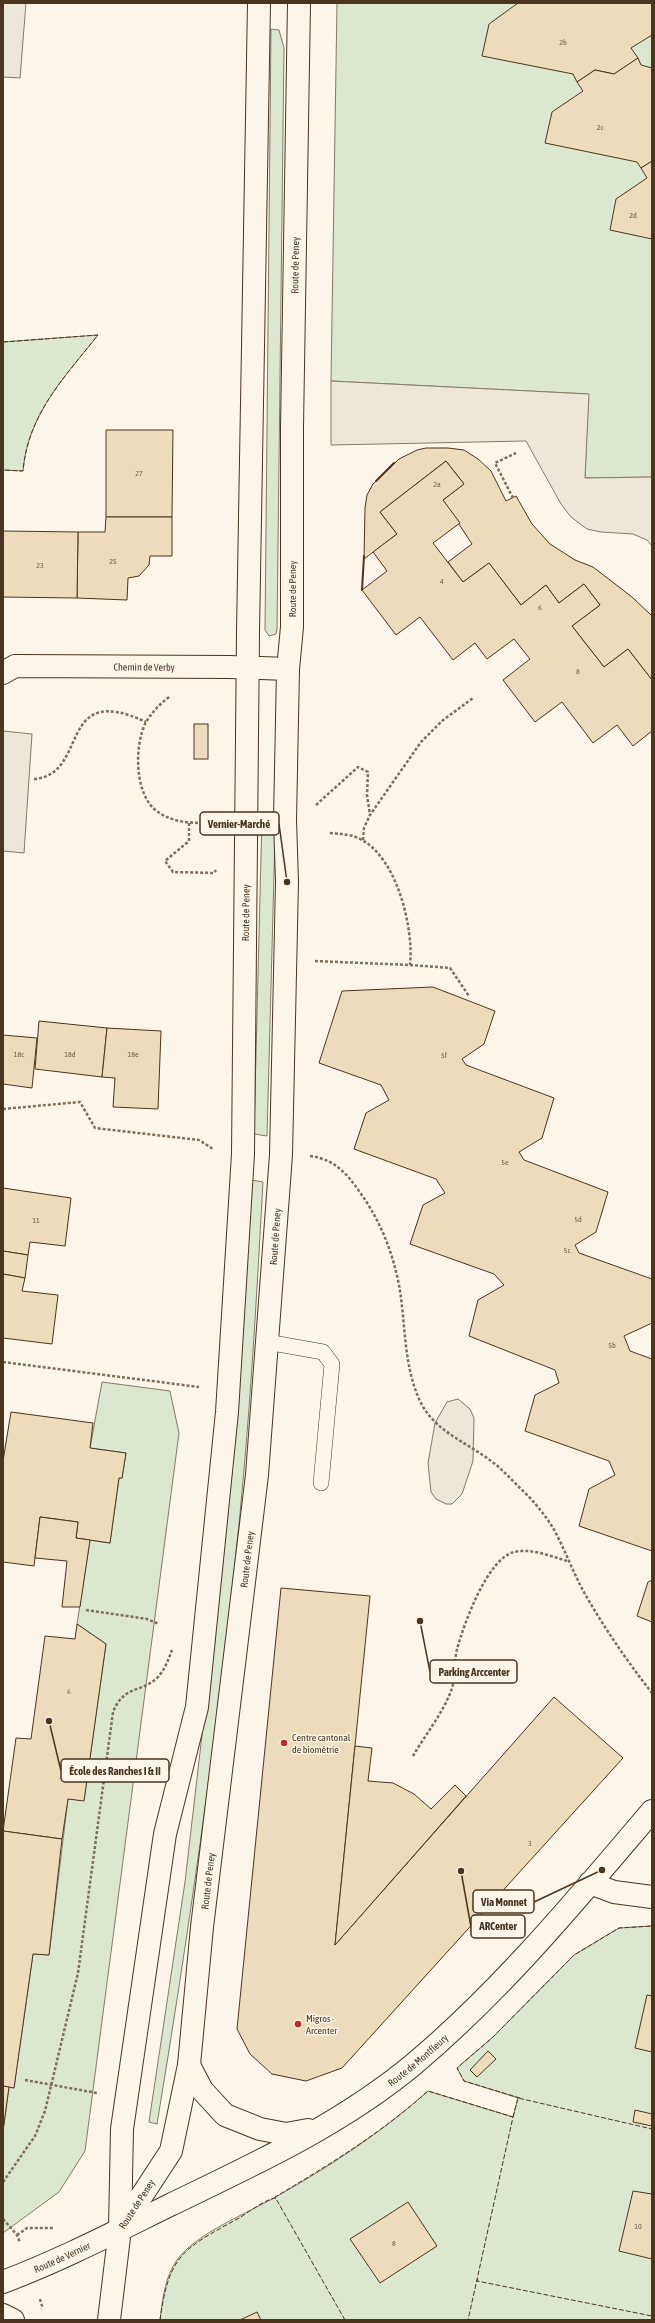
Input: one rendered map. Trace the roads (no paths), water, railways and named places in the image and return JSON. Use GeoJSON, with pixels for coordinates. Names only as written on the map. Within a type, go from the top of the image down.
{"type":"FeatureCollection","features":[{"type":"Feature","properties":{"kind":"main road","name":"Route de Peney"},"geometry":{"type":"LineString","coordinates":[[120,2229],[122,2130],[165,1834],[197,1707],[227,1412],[243,1154],[259,3]]}},
{"type":"Feature","properties":{"kind":"main road","name":"Route de Peney"},"geometry":{"type":"LineString","coordinates":[[120,2229],[171,2151],[189,2065],[202,1927],[257,1475],[281,1155],[287,882],[285,820],[288,669],[292,627],[292,428],[299,3]]}},
{"type":"Feature","properties":{"kind":"main road","name":"Chemin de Verby"},"geometry":{"type":"LineString","coordinates":[[3,673],[15,666],[249,667],[288,669]]}},
{"type":"Feature","properties":{"kind":"main road","name":"Route de Montfleury"},"geometry":{"type":"LineString","coordinates":[[120,2229],[323,2127],[376,2094],[450,2031],[542,1938],[652,1811]]}},
{"type":"Feature","properties":{"kind":"main road"},"geometry":{"type":"LineString","coordinates":[[590,1883],[614,1892],[652,1898]]}},
{"type":"Feature","properties":{"kind":"main road"},"geometry":{"type":"LineString","coordinates":[[189,2065],[202,2090],[225,2115],[260,2129],[286,2134],[323,2127]]}},
{"type":"Feature","properties":{"kind":"main road","name":"Route de Vernier"},"geometry":{"type":"LineString","coordinates":[[3,2282],[42,2267],[120,2229]]}},
{"type":"Feature","properties":{"kind":"main road"},"geometry":{"type":"LineString","coordinates":[[109,2320],[120,2229]]}},
{"type":"Feature","properties":{"kind":"main road"},"geometry":{"type":"LineString","coordinates":[[3,2315],[13,2320]]}},
{"type":"Feature","properties":{"kind":"lane"},"geometry":{"type":"LineString","coordinates":[[267,1342],[323,1352],[332,1364],[321,1483]]}},
{"type":"Feature","properties":{"kind":"place","name":"Vernier-Marché"},"geometry":{"type":"Point","coordinates":[287,882]}},
{"type":"Feature","properties":{"kind":"place","name":"Parking Arccenter"},"geometry":{"type":"Point","coordinates":[420,1621]}},
{"type":"Feature","properties":{"kind":"place","name":"École des Ranches I & II"},"geometry":{"type":"Point","coordinates":[49,1721]}},
{"type":"Feature","properties":{"kind":"place","name":"Centre cantonal de biométrie"},"geometry":{"type":"Point","coordinates":[284,1743]}},
{"type":"Feature","properties":{"kind":"place","name":"Via Monnet"},"geometry":{"type":"Point","coordinates":[602,1870]}},
{"type":"Feature","properties":{"kind":"place","name":"ARCenter"},"geometry":{"type":"Point","coordinates":[461,1871]}},
{"type":"Feature","properties":{"kind":"place","name":"Migros - Arcenter"},"geometry":{"type":"Point","coordinates":[298,2024]}}]}
